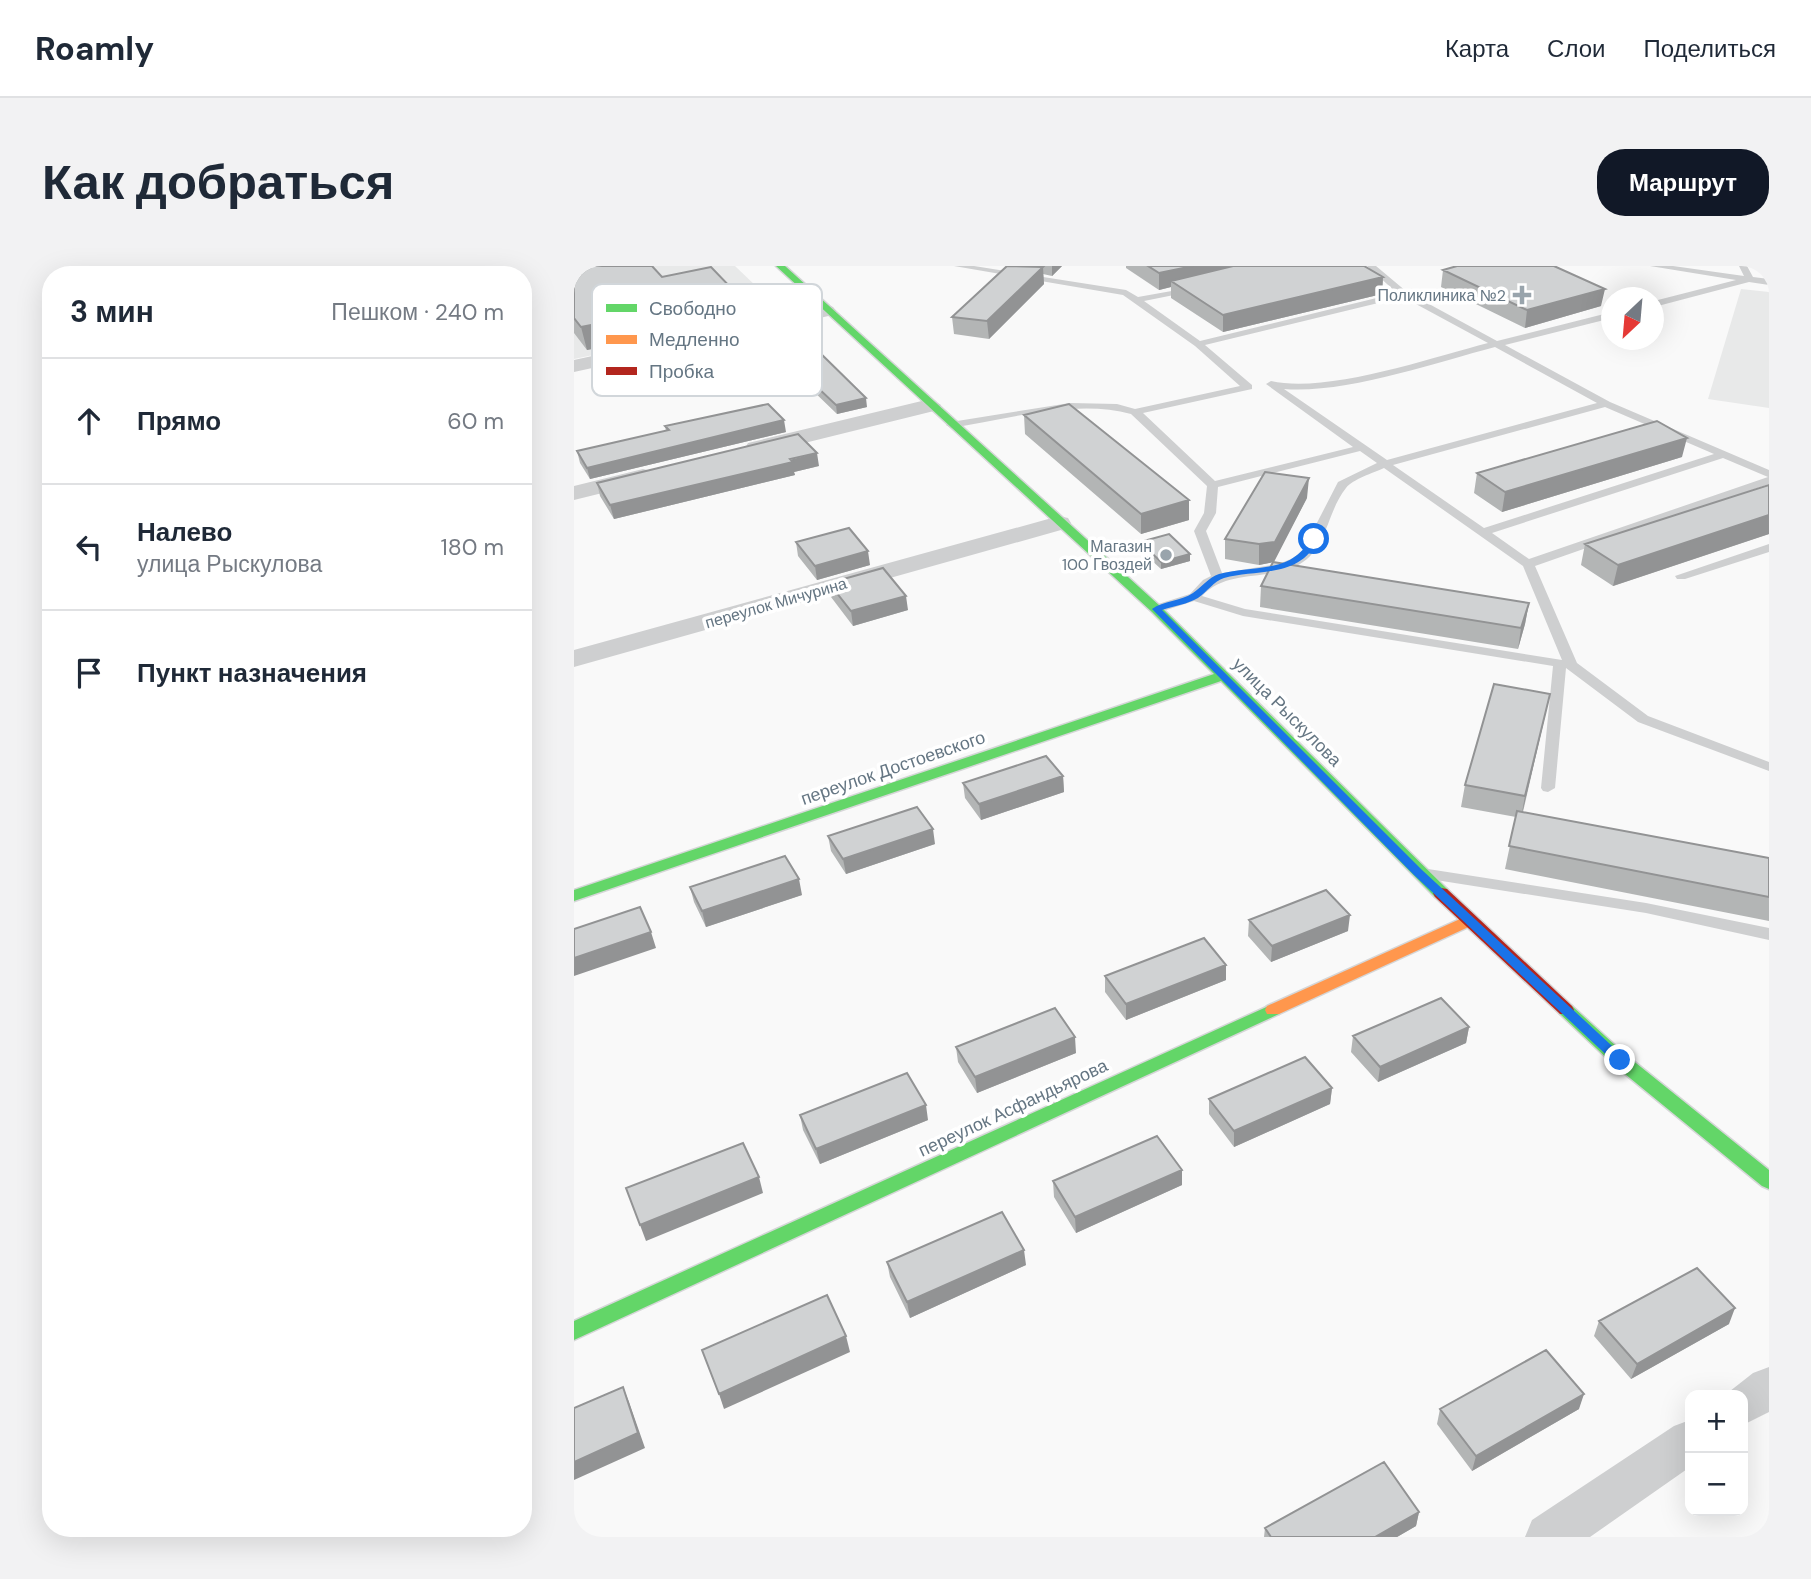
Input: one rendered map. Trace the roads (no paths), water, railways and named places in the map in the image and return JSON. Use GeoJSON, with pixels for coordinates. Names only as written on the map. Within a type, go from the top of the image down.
{"type":"FeatureCollection","features":[{"type":"Feature","properties":{"kind":"street","name":"улица Рыскулова"},"geometry":{"type":"LineString","coordinates":[[780,266],[798,284]]}},
{"type":"Feature","properties":{"kind":"street","name":"улица Рыскулова"},"geometry":{"type":"LineString","coordinates":[[822,308],[1156,609],[1225,675],[1418,873],[1620,1060],[1769,1181]]}},
{"type":"Feature","properties":{"kind":"street"},"geometry":{"type":"LineString","coordinates":[[574,366],[592,362]]}},
{"type":"Feature","properties":{"kind":"street"},"geometry":{"type":"LineString","coordinates":[[732,454],[930,405]]}},
{"type":"Feature","properties":{"kind":"street"},"geometry":{"type":"LineString","coordinates":[[574,493],[666,471]]}},
{"type":"Feature","properties":{"kind":"street","name":"переулок Мичурина"},"geometry":{"type":"LineString","coordinates":[[574,659],[1059,523]]}},
{"type":"Feature","properties":{"kind":"street","name":"переулок Достоевского"},"geometry":{"type":"LineString","coordinates":[[574,896],[1225,675]]}},
{"type":"Feature","properties":{"kind":"street","name":"переулок Асфандьярова"},"geometry":{"type":"LineString","coordinates":[[574,1331],[1469,920]]}},
{"type":"Feature","properties":{"kind":"street"},"geometry":{"type":"LineString","coordinates":[[1748,1402],[1769,1387]]}},
{"type":"Feature","properties":{"kind":"street"},"geometry":{"type":"LineString","coordinates":[[1549,1537],[1685,1444]]}},
{"type":"Feature","properties":{"kind":"lane"},"geometry":{"type":"LineString","coordinates":[[958,266],[1110,288],[1139,300],[1198,344],[1248,387]]}},
{"type":"Feature","properties":{"kind":"lane"},"geometry":{"type":"LineString","coordinates":[[1371,266],[1404,294],[1606,404],[1769,474]]}},
{"type":"Feature","properties":{"kind":"lane"},"geometry":{"type":"LineString","coordinates":[[1654,266],[1769,282]]}},
{"type":"Feature","properties":{"kind":"lane"},"geometry":{"type":"LineString","coordinates":[[1742,266],[1750,279]]}},
{"type":"Feature","properties":{"kind":"lane"},"geometry":{"type":"LineString","coordinates":[[1664,301],[1750,279]]}},
{"type":"Feature","properties":{"kind":"lane"},"geometry":{"type":"LineString","coordinates":[[1139,300],[1204,286]]}},
{"type":"Feature","properties":{"kind":"lane"},"geometry":{"type":"LineString","coordinates":[[1198,344],[1404,294]]}},
{"type":"Feature","properties":{"kind":"lane"},"geometry":{"type":"LineString","coordinates":[[951,425],[1070,406],[1098,405],[1135,412],[1271,384],[1309,388],[1498,345],[1601,318]]}},
{"type":"Feature","properties":{"kind":"lane"},"geometry":{"type":"LineString","coordinates":[[1271,384],[1528,564],[1565,665],[1548,788]]}},
{"type":"Feature","properties":{"kind":"lane"},"geometry":{"type":"LineString","coordinates":[[1156,609],[1194,597],[1218,577],[1282,567],[1297,561],[1308,552],[1342,484],[1384,464],[1606,404]]}},
{"type":"Feature","properties":{"kind":"lane"},"geometry":{"type":"LineString","coordinates":[[1135,412],[1177,455],[1213,485]]}},
{"type":"Feature","properties":{"kind":"lane"},"geometry":{"type":"LineString","coordinates":[[1213,485],[1361,448]]}},
{"type":"Feature","properties":{"kind":"lane"},"geometry":{"type":"LineString","coordinates":[[1481,533],[1723,455]]}},
{"type":"Feature","properties":{"kind":"lane"},"geometry":{"type":"LineString","coordinates":[[1528,564],[1769,480]]}},
{"type":"Feature","properties":{"kind":"lane"},"geometry":{"type":"LineString","coordinates":[[1213,485],[1210,513],[1200,531],[1218,577]]}},
{"type":"Feature","properties":{"kind":"lane"},"geometry":{"type":"LineString","coordinates":[[1681,576],[1769,548]]}},
{"type":"Feature","properties":{"kind":"lane"},"geometry":{"type":"LineString","coordinates":[[1194,597],[1223,608],[1565,665],[1643,719],[1769,767]]}},
{"type":"Feature","properties":{"kind":"lane"},"geometry":{"type":"LineString","coordinates":[[1418,873],[1646,908],[1769,934]]}},
{"type":"Feature","properties":{"kind":"place","name":"Поликлиника №2"},"geometry":{"type":"Point","coordinates":[1522,295]}},
{"type":"Feature","properties":{"kind":"place","name":"Магазин 100 Гвоздей"},"geometry":{"type":"Point","coordinates":[1166,555]}}]}
